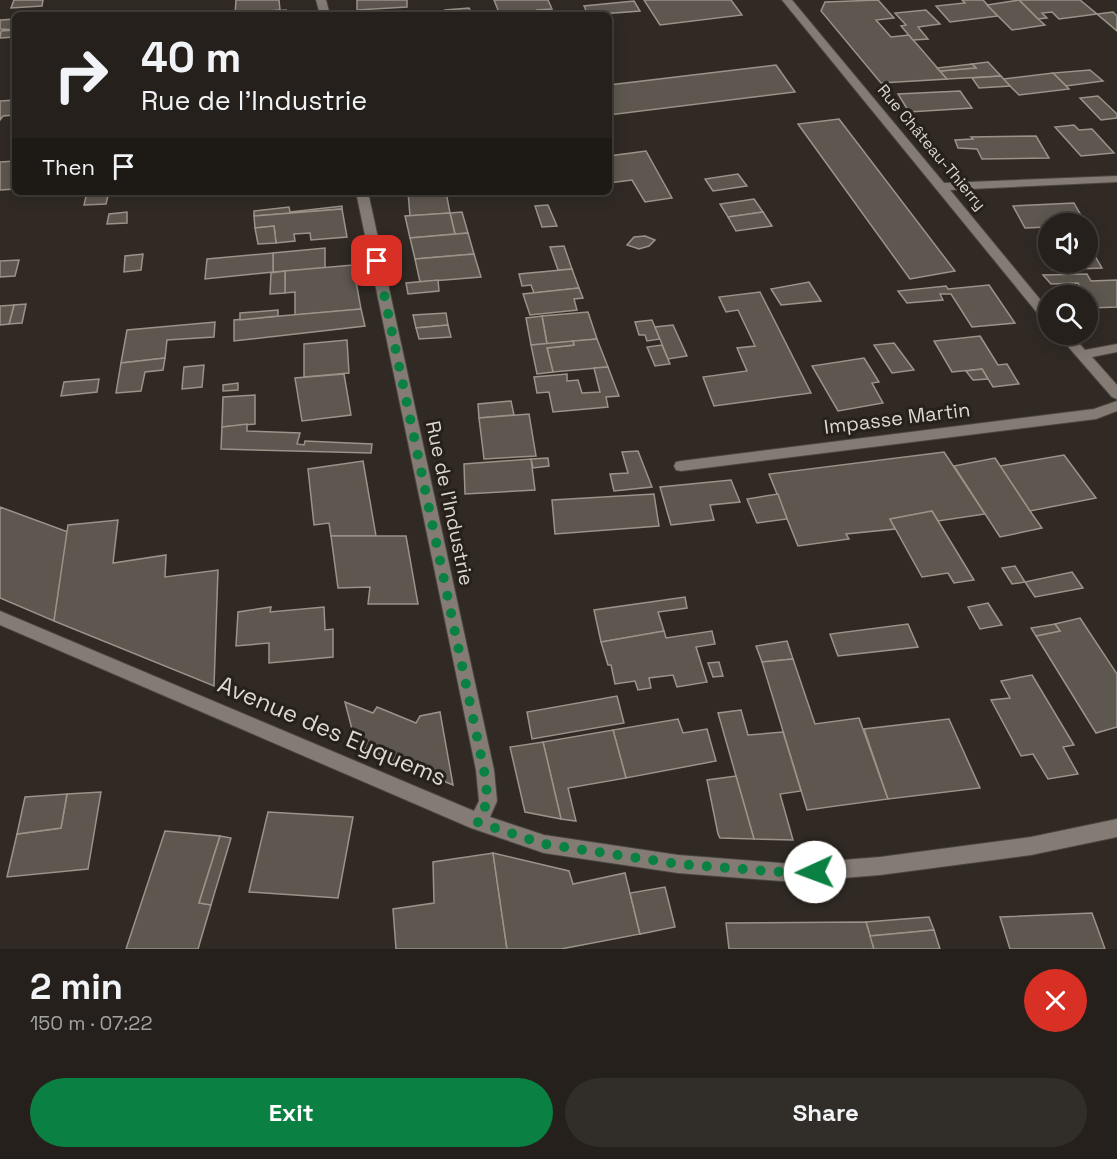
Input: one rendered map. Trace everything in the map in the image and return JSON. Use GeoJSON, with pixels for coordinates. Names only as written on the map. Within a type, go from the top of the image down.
{"type":"FeatureCollection","features":[{"type":"Feature","properties":{"kind":"street","name":"Rue Château-Thierry"},"geometry":{"type":"LineString","coordinates":[[787,0],[1038,305]]}},
{"type":"Feature","properties":{"kind":"street"},"geometry":{"type":"LineString","coordinates":[[942,187],[1117,179]]}},
{"type":"Feature","properties":{"kind":"street","name":"Rue de l'Industrie"},"geometry":{"type":"LineString","coordinates":[[363,195],[484,770],[488,801],[477,822]]}},
{"type":"Feature","properties":{"kind":"street"},"geometry":{"type":"LineString","coordinates":[[1072,345],[1117,394]]}},
{"type":"Feature","properties":{"kind":"street"},"geometry":{"type":"LineString","coordinates":[[1080,355],[1117,348]]}},
{"type":"Feature","properties":{"kind":"street","name":"Impasse Martin"},"geometry":{"type":"LineString","coordinates":[[681,466],[1096,414],[1117,406]]}},
{"type":"Feature","properties":{"kind":"street","name":"Avenue des Eyquems"},"geometry":{"type":"LineString","coordinates":[[0,618],[477,822],[544,844],[678,864],[793,873],[880,866],[1031,846],[1117,828]]}},
{"type":"Feature","properties":{"kind":"building"},"geometry":{"type":"Polygon","coordinates":[[[14,0],[43,0],[42,6],[11,8],[14,0]]]}},
{"type":"Feature","properties":{"kind":"building"},"geometry":{"type":"Polygon","coordinates":[[[236,0],[279,0],[280,10],[235,12],[236,0]]]}},
{"type":"Feature","properties":{"kind":"building"},"geometry":{"type":"Polygon","coordinates":[[[357,0],[407,0],[407,7],[357,10],[357,0]]]}},
{"type":"Feature","properties":{"kind":"building"},"geometry":{"type":"Polygon","coordinates":[[[494,0],[548,0],[552,9],[537,10],[538,12],[499,12],[494,0]]]}},
{"type":"Feature","properties":{"kind":"building"},"geometry":{"type":"Polygon","coordinates":[[[644,0],[731,0],[742,15],[660,25],[644,0]]]}},
{"type":"Feature","properties":{"kind":"building"},"geometry":{"type":"Polygon","coordinates":[[[878,0],[894,18],[876,20],[891,37],[909,35],[947,79],[881,83],[821,11],[825,2],[878,0]]]}},
{"type":"Feature","properties":{"kind":"building"},"geometry":{"type":"Polygon","coordinates":[[[962,0],[983,0],[998,16],[950,22],[936,6],[965,3],[962,0]]]}},
{"type":"Feature","properties":{"kind":"building"},"geometry":{"type":"Polygon","coordinates":[[[1019,0],[1080,0],[1097,14],[1059,19],[1052,12],[1042,13],[1047,18],[1038,19],[1019,0]]]}},
{"type":"Feature","properties":{"kind":"building"},"geometry":{"type":"Polygon","coordinates":[[[1019,0],[1045,25],[1012,30],[987,5],[1019,0]]]}},
{"type":"Feature","properties":{"kind":"building"},"geometry":{"type":"Polygon","coordinates":[[[634,1],[640,11],[587,12],[584,6],[634,1]]]}},
{"type":"Feature","properties":{"kind":"building"},"geometry":{"type":"Polygon","coordinates":[[[469,8],[471,12],[445,12],[445,10],[469,8]]]}},
{"type":"Feature","properties":{"kind":"building"},"geometry":{"type":"Polygon","coordinates":[[[286,10],[286,12],[257,12],[286,10]]]}},
{"type":"Feature","properties":{"kind":"building"},"geometry":{"type":"Polygon","coordinates":[[[926,10],[940,24],[918,27],[928,39],[913,40],[901,26],[906,25],[895,13],[926,10]]]}},
{"type":"Feature","properties":{"kind":"building"},"geometry":{"type":"Polygon","coordinates":[[[1113,12],[1117,16],[1117,31],[1097,14],[1113,12]]]}},
{"type":"Feature","properties":{"kind":"building"},"geometry":{"type":"Polygon","coordinates":[[[12,19],[12,30],[0,29],[0,20],[12,19]]]}},
{"type":"Feature","properties":{"kind":"building"},"geometry":{"type":"Polygon","coordinates":[[[12,30],[12,37],[0,38],[1,31],[12,30]]]}},
{"type":"Feature","properties":{"kind":"building"},"geometry":{"type":"Polygon","coordinates":[[[988,62],[1001,76],[947,79],[940,71],[976,68],[972,64],[988,62]]]}},
{"type":"Feature","properties":{"kind":"building"},"geometry":{"type":"Polygon","coordinates":[[[972,64],[976,68],[940,71],[937,68],[972,64]]]}},
{"type":"Feature","properties":{"kind":"building"},"geometry":{"type":"Polygon","coordinates":[[[776,65],[795,92],[612,115],[612,85],[776,65]]]}},
{"type":"Feature","properties":{"kind":"building"},"geometry":{"type":"Polygon","coordinates":[[[1090,70],[1103,81],[1066,86],[1053,73],[1090,70]]]}},
{"type":"Feature","properties":{"kind":"building"},"geometry":{"type":"Polygon","coordinates":[[[1053,73],[1069,89],[1019,95],[1003,79],[1053,73]]]}},
{"type":"Feature","properties":{"kind":"building"},"geometry":{"type":"Polygon","coordinates":[[[1001,76],[1010,86],[979,88],[972,78],[1001,76]]]}},
{"type":"Feature","properties":{"kind":"building"},"geometry":{"type":"Polygon","coordinates":[[[960,91],[972,108],[909,112],[898,94],[960,91]]]}},
{"type":"Feature","properties":{"kind":"building"},"geometry":{"type":"Polygon","coordinates":[[[1098,96],[1117,114],[1117,118],[1101,120],[1080,98],[1098,96]]]}},
{"type":"Feature","properties":{"kind":"building"},"geometry":{"type":"Polygon","coordinates":[[[12,100],[12,115],[3,116],[0,120],[0,101],[12,100]]]}},
{"type":"Feature","properties":{"kind":"building"},"geometry":{"type":"Polygon","coordinates":[[[839,119],[955,271],[910,279],[798,124],[839,119]]]}},
{"type":"Feature","properties":{"kind":"building"},"geometry":{"type":"Polygon","coordinates":[[[1074,125],[1079,130],[1092,129],[1114,153],[1081,156],[1055,127],[1074,125]]]}},
{"type":"Feature","properties":{"kind":"building"},"geometry":{"type":"Polygon","coordinates":[[[1036,136],[1049,158],[982,159],[977,149],[958,148],[955,140],[973,139],[971,137],[1036,136]]]}},
{"type":"Feature","properties":{"kind":"building"},"geometry":{"type":"Polygon","coordinates":[[[646,151],[672,198],[645,202],[632,180],[612,183],[612,156],[646,151]]]}},
{"type":"Feature","properties":{"kind":"building"},"geometry":{"type":"Polygon","coordinates":[[[12,161],[12,189],[0,190],[0,162],[12,161]]]}},
{"type":"Feature","properties":{"kind":"building"},"geometry":{"type":"Polygon","coordinates":[[[738,174],[747,186],[713,191],[705,179],[738,174]]]}},
{"type":"Feature","properties":{"kind":"building"},"geometry":{"type":"Polygon","coordinates":[[[86,195],[108,195],[106,204],[84,205],[86,195]]]}},
{"type":"Feature","properties":{"kind":"building"},"geometry":{"type":"Polygon","coordinates":[[[408,195],[447,195],[450,213],[410,216],[408,195]]]}},
{"type":"Feature","properties":{"kind":"building"},"geometry":{"type":"Polygon","coordinates":[[[754,199],[763,212],[728,217],[720,204],[754,199]]]}},
{"type":"Feature","properties":{"kind":"building"},"geometry":{"type":"Polygon","coordinates":[[[1074,203],[1080,213],[1038,213],[1038,227],[1025,228],[1013,206],[1074,203]]]}},
{"type":"Feature","properties":{"kind":"building"},"geometry":{"type":"Polygon","coordinates":[[[548,205],[557,226],[542,227],[535,206],[548,205]]]}},
{"type":"Feature","properties":{"kind":"building"},"geometry":{"type":"Polygon","coordinates":[[[342,206],[342,209],[254,216],[254,211],[289,207],[290,212],[342,206]]]}},
{"type":"Feature","properties":{"kind":"building"},"geometry":{"type":"Polygon","coordinates":[[[342,209],[347,237],[311,240],[310,233],[294,234],[295,241],[276,243],[274,226],[255,228],[254,216],[342,209]]]}},
{"type":"Feature","properties":{"kind":"building"},"geometry":{"type":"Polygon","coordinates":[[[127,212],[127,223],[107,224],[109,214],[127,212]]]}},
{"type":"Feature","properties":{"kind":"building"},"geometry":{"type":"Polygon","coordinates":[[[462,212],[468,233],[455,234],[450,213],[462,212]]]}},
{"type":"Feature","properties":{"kind":"building"},"geometry":{"type":"Polygon","coordinates":[[[763,212],[772,226],[736,231],[728,217],[763,212]]]}},
{"type":"Feature","properties":{"kind":"building"},"geometry":{"type":"Polygon","coordinates":[[[450,213],[455,234],[410,238],[405,216],[450,213]]]}},
{"type":"Feature","properties":{"kind":"building"},"geometry":{"type":"Polygon","coordinates":[[[274,226],[276,243],[258,244],[255,228],[274,226]]]}},
{"type":"Feature","properties":{"kind":"building"},"geometry":{"type":"Polygon","coordinates":[[[468,233],[474,254],[415,259],[410,238],[468,233]]]}},
{"type":"Feature","properties":{"kind":"building"},"geometry":{"type":"Polygon","coordinates":[[[645,236],[655,240],[649,246],[639,249],[627,245],[634,237],[645,236]]]}},
{"type":"Feature","properties":{"kind":"building"},"geometry":{"type":"Polygon","coordinates":[[[564,246],[572,269],[558,270],[550,247],[564,246]]]}},
{"type":"Feature","properties":{"kind":"building"},"geometry":{"type":"Polygon","coordinates":[[[325,248],[325,268],[273,272],[273,253],[325,248]]]}},
{"type":"Feature","properties":{"kind":"building"},"geometry":{"type":"Polygon","coordinates":[[[273,253],[273,272],[205,279],[207,259],[273,253]]]}},
{"type":"Feature","properties":{"kind":"building"},"geometry":{"type":"Polygon","coordinates":[[[143,254],[141,270],[124,272],[125,256],[143,254]]]}},
{"type":"Feature","properties":{"kind":"building"},"geometry":{"type":"Polygon","coordinates":[[[474,254],[481,277],[420,282],[415,259],[474,254]]]}},
{"type":"Feature","properties":{"kind":"building"},"geometry":{"type":"Polygon","coordinates":[[[19,260],[15,276],[0,277],[0,261],[19,260]]]}},
{"type":"Feature","properties":{"kind":"building"},"geometry":{"type":"Polygon","coordinates":[[[353,265],[361,309],[295,315],[295,292],[285,293],[285,271],[353,265]]]}},
{"type":"Feature","properties":{"kind":"building"},"geometry":{"type":"Polygon","coordinates":[[[572,269],[579,288],[534,293],[531,285],[522,286],[519,274],[572,269]]]}},
{"type":"Feature","properties":{"kind":"building"},"geometry":{"type":"Polygon","coordinates":[[[285,271],[285,293],[270,294],[271,273],[285,271]]]}},
{"type":"Feature","properties":{"kind":"building"},"geometry":{"type":"Polygon","coordinates":[[[1087,274],[1091,281],[1117,280],[1117,307],[1098,308],[1098,285],[1051,284],[1043,275],[1087,274]]]}},
{"type":"Feature","properties":{"kind":"building"},"geometry":{"type":"Polygon","coordinates":[[[438,280],[439,291],[408,294],[406,283],[438,280]]]}},
{"type":"Feature","properties":{"kind":"building"},"geometry":{"type":"Polygon","coordinates":[[[809,282],[821,301],[781,305],[771,289],[809,282]]]}},
{"type":"Feature","properties":{"kind":"building"},"geometry":{"type":"Polygon","coordinates":[[[989,285],[1015,323],[972,327],[951,294],[940,294],[943,300],[907,303],[898,291],[946,286],[948,289],[989,285]]]}},
{"type":"Feature","properties":{"kind":"building"},"geometry":{"type":"Polygon","coordinates":[[[579,288],[583,298],[574,299],[577,310],[530,315],[523,294],[579,288]]]}},
{"type":"Feature","properties":{"kind":"building"},"geometry":{"type":"Polygon","coordinates":[[[760,292],[811,393],[714,406],[703,377],[747,371],[737,348],[755,346],[738,310],[726,312],[719,297],[760,292]]]}},
{"type":"Feature","properties":{"kind":"building"},"geometry":{"type":"Polygon","coordinates":[[[26,304],[22,323],[9,324],[14,305],[26,304]]]}},
{"type":"Feature","properties":{"kind":"building"},"geometry":{"type":"Polygon","coordinates":[[[14,305],[9,324],[0,325],[0,306],[14,305]]]}},
{"type":"Feature","properties":{"kind":"building"},"geometry":{"type":"Polygon","coordinates":[[[361,309],[365,326],[234,341],[234,320],[361,309]]]}},
{"type":"Feature","properties":{"kind":"building"},"geometry":{"type":"Polygon","coordinates":[[[278,310],[278,316],[240,320],[240,313],[278,310]]]}},
{"type":"Feature","properties":{"kind":"building"},"geometry":{"type":"Polygon","coordinates":[[[588,312],[597,339],[547,344],[542,316],[588,312]]]}},
{"type":"Feature","properties":{"kind":"building"},"geometry":{"type":"Polygon","coordinates":[[[446,313],[448,325],[416,328],[413,315],[446,313]]]}},
{"type":"Feature","properties":{"kind":"building"},"geometry":{"type":"Polygon","coordinates":[[[542,316],[547,344],[531,345],[526,318],[542,316]]]}},
{"type":"Feature","properties":{"kind":"building"},"geometry":{"type":"Polygon","coordinates":[[[652,320],[660,339],[647,341],[645,335],[639,335],[635,322],[652,320]]]}},
{"type":"Feature","properties":{"kind":"building"},"geometry":{"type":"Polygon","coordinates":[[[215,322],[214,337],[167,340],[165,358],[121,363],[127,330],[215,322]]]}},
{"type":"Feature","properties":{"kind":"building"},"geometry":{"type":"Polygon","coordinates":[[[448,325],[451,337],[419,339],[416,328],[448,325]]]}},
{"type":"Feature","properties":{"kind":"building"},"geometry":{"type":"Polygon","coordinates":[[[673,325],[687,356],[668,359],[655,327],[673,325]]]}},
{"type":"Feature","properties":{"kind":"building"},"geometry":{"type":"Polygon","coordinates":[[[980,336],[998,365],[1007,364],[1019,384],[993,387],[982,369],[952,372],[934,341],[980,336]]]}},
{"type":"Feature","properties":{"kind":"building"},"geometry":{"type":"Polygon","coordinates":[[[597,339],[608,367],[553,372],[547,348],[574,345],[573,341],[597,339]]]}},
{"type":"Feature","properties":{"kind":"building"},"geometry":{"type":"Polygon","coordinates":[[[347,340],[349,373],[304,377],[304,344],[347,340]]]}},
{"type":"Feature","properties":{"kind":"building"},"geometry":{"type":"Polygon","coordinates":[[[573,341],[574,345],[547,348],[553,372],[537,374],[531,345],[573,341]]]}},
{"type":"Feature","properties":{"kind":"building"},"geometry":{"type":"Polygon","coordinates":[[[894,343],[914,370],[892,373],[874,345],[894,343]]]}},
{"type":"Feature","properties":{"kind":"building"},"geometry":{"type":"Polygon","coordinates":[[[662,345],[670,364],[655,366],[647,347],[662,345]]]}},
{"type":"Feature","properties":{"kind":"building"},"geometry":{"type":"Polygon","coordinates":[[[165,358],[163,370],[145,372],[141,391],[116,393],[121,363],[165,358]]]}},
{"type":"Feature","properties":{"kind":"building"},"geometry":{"type":"Polygon","coordinates":[[[864,358],[879,382],[872,383],[883,403],[838,411],[812,366],[864,358]]]}},
{"type":"Feature","properties":{"kind":"building"},"geometry":{"type":"Polygon","coordinates":[[[204,365],[202,387],[182,389],[184,367],[204,365]]]}},
{"type":"Feature","properties":{"kind":"building"},"geometry":{"type":"Polygon","coordinates":[[[608,367],[619,396],[606,397],[608,407],[553,412],[549,392],[537,393],[534,377],[567,374],[567,381],[578,380],[582,393],[600,392],[594,368],[608,367]]]}},
{"type":"Feature","properties":{"kind":"building"},"geometry":{"type":"Polygon","coordinates":[[[982,369],[988,379],[973,380],[966,371],[982,369]]]}},
{"type":"Feature","properties":{"kind":"building"},"geometry":{"type":"Polygon","coordinates":[[[344,374],[351,415],[302,421],[295,378],[344,374]]]}},
{"type":"Feature","properties":{"kind":"building"},"geometry":{"type":"Polygon","coordinates":[[[99,379],[97,392],[61,396],[64,382],[99,379]]]}},
{"type":"Feature","properties":{"kind":"building"},"geometry":{"type":"Polygon","coordinates":[[[238,383],[238,390],[223,391],[223,385],[238,383]]]}},
{"type":"Feature","properties":{"kind":"building"},"geometry":{"type":"Polygon","coordinates":[[[255,395],[255,424],[222,427],[223,397],[255,395]]]}},
{"type":"Feature","properties":{"kind":"building"},"geometry":{"type":"Polygon","coordinates":[[[511,401],[514,415],[479,418],[478,404],[511,401]]]}},
{"type":"Feature","properties":{"kind":"building"},"geometry":{"type":"Polygon","coordinates":[[[529,414],[536,456],[484,459],[479,418],[529,414]]]}},
{"type":"Feature","properties":{"kind":"building"},"geometry":{"type":"Polygon","coordinates":[[[247,424],[247,431],[300,433],[297,444],[304,445],[305,441],[372,444],[371,453],[221,449],[222,427],[247,424]]]}},
{"type":"Feature","properties":{"kind":"building"},"geometry":{"type":"Polygon","coordinates":[[[638,451],[652,487],[614,491],[610,474],[628,473],[622,452],[638,451]]]}},
{"type":"Feature","properties":{"kind":"building"},"geometry":{"type":"Polygon","coordinates":[[[944,452],[985,514],[938,521],[932,511],[890,519],[895,529],[846,534],[849,539],[798,546],[769,474],[944,452]]]}},
{"type":"Feature","properties":{"kind":"building"},"geometry":{"type":"Polygon","coordinates":[[[1064,455],[1096,498],[1030,511],[1000,466],[1064,455]]]}},
{"type":"Feature","properties":{"kind":"building"},"geometry":{"type":"Polygon","coordinates":[[[548,458],[549,466],[533,468],[531,459],[548,458]]]}},
{"type":"Feature","properties":{"kind":"building"},"geometry":{"type":"Polygon","coordinates":[[[995,458],[1042,528],[1000,537],[954,466],[995,458]]]}},
{"type":"Feature","properties":{"kind":"building"},"geometry":{"type":"Polygon","coordinates":[[[531,459],[535,490],[465,494],[464,464],[531,459]]]}},
{"type":"Feature","properties":{"kind":"building"},"geometry":{"type":"Polygon","coordinates":[[[363,461],[376,536],[331,536],[329,523],[314,525],[308,469],[363,461]]]}},
{"type":"Feature","properties":{"kind":"building"},"geometry":{"type":"Polygon","coordinates":[[[731,480],[740,502],[710,505],[714,520],[671,525],[660,487],[731,480]]]}},
{"type":"Feature","properties":{"kind":"building"},"geometry":{"type":"Polygon","coordinates":[[[654,494],[659,526],[555,534],[552,500],[654,494]]]}},
{"type":"Feature","properties":{"kind":"building"},"geometry":{"type":"Polygon","coordinates":[[[778,494],[787,519],[757,523],[747,499],[778,494]]]}},
{"type":"Feature","properties":{"kind":"building"},"geometry":{"type":"Polygon","coordinates":[[[0,507],[68,532],[54,621],[0,598],[0,507]]]}},
{"type":"Feature","properties":{"kind":"building"},"geometry":{"type":"Polygon","coordinates":[[[932,511],[974,580],[954,583],[948,573],[922,577],[890,519],[932,511]]]}},
{"type":"Feature","properties":{"kind":"building"},"geometry":{"type":"Polygon","coordinates":[[[118,520],[113,563],[166,555],[165,577],[218,570],[214,686],[54,621],[68,525],[118,520]]]}},
{"type":"Feature","properties":{"kind":"building"},"geometry":{"type":"Polygon","coordinates":[[[331,536],[406,536],[418,604],[368,604],[370,587],[338,588],[331,536]]]}},
{"type":"Feature","properties":{"kind":"building"},"geometry":{"type":"Polygon","coordinates":[[[1015,566],[1025,582],[1012,584],[1002,568],[1015,566]]]}},
{"type":"Feature","properties":{"kind":"building"},"geometry":{"type":"Polygon","coordinates":[[[1072,572],[1083,588],[1035,597],[1025,582],[1072,572]]]}},
{"type":"Feature","properties":{"kind":"building"},"geometry":{"type":"Polygon","coordinates":[[[685,597],[687,608],[658,612],[664,631],[601,642],[594,610],[685,597]]]}},
{"type":"Feature","properties":{"kind":"building"},"geometry":{"type":"Polygon","coordinates":[[[988,603],[1002,625],[980,629],[968,607],[988,603]]]}},
{"type":"Feature","properties":{"kind":"building"},"geometry":{"type":"Polygon","coordinates":[[[271,607],[270,612],[324,607],[325,630],[333,629],[333,657],[269,663],[269,643],[236,646],[238,612],[271,607]]]}},
{"type":"Feature","properties":{"kind":"building"},"geometry":{"type":"Polygon","coordinates":[[[1080,618],[1117,674],[1117,727],[1096,733],[1036,636],[1060,631],[1055,624],[1080,618]]]}},
{"type":"Feature","properties":{"kind":"building"},"geometry":{"type":"Polygon","coordinates":[[[908,624],[918,647],[838,656],[830,634],[908,624]]]}},
{"type":"Feature","properties":{"kind":"building"},"geometry":{"type":"Polygon","coordinates":[[[1055,624],[1060,631],[1036,636],[1031,628],[1055,624]]]}},
{"type":"Feature","properties":{"kind":"building"},"geometry":{"type":"Polygon","coordinates":[[[664,631],[666,638],[712,631],[715,644],[696,647],[707,682],[677,687],[673,675],[649,678],[651,688],[638,690],[635,681],[615,684],[611,665],[608,665],[601,642],[664,631]]]}},
{"type":"Feature","properties":{"kind":"building"},"geometry":{"type":"Polygon","coordinates":[[[787,641],[793,659],[762,662],[756,646],[787,641]]]}},
{"type":"Feature","properties":{"kind":"building"},"geometry":{"type":"Polygon","coordinates":[[[793,659],[815,724],[859,718],[888,799],[807,810],[762,662],[793,659]]]}},
{"type":"Feature","properties":{"kind":"building"},"geometry":{"type":"Polygon","coordinates":[[[719,662],[723,676],[713,677],[708,663],[719,662]]]}},
{"type":"Feature","properties":{"kind":"building"},"geometry":{"type":"Polygon","coordinates":[[[1032,675],[1074,745],[1063,747],[1078,774],[1048,779],[1033,754],[1021,756],[991,700],[1010,698],[1001,681],[1032,675]]]}},
{"type":"Feature","properties":{"kind":"building"},"geometry":{"type":"Polygon","coordinates":[[[617,696],[624,723],[532,739],[527,712],[617,696]]]}},
{"type":"Feature","properties":{"kind":"building"},"geometry":{"type":"Polygon","coordinates":[[[345,702],[373,713],[377,707],[416,723],[420,716],[440,712],[453,785],[356,745],[345,702]]]}},
{"type":"Feature","properties":{"kind":"building"},"geometry":{"type":"Polygon","coordinates":[[[741,710],[748,735],[783,732],[801,791],[780,794],[793,840],[754,839],[718,713],[741,710]]]}},
{"type":"Feature","properties":{"kind":"building"},"geometry":{"type":"Polygon","coordinates":[[[678,719],[683,733],[707,729],[716,761],[626,778],[613,730],[678,719]]]}},
{"type":"Feature","properties":{"kind":"building"},"geometry":{"type":"Polygon","coordinates":[[[949,719],[980,788],[888,799],[864,729],[949,719]]]}},
{"type":"Feature","properties":{"kind":"building"},"geometry":{"type":"Polygon","coordinates":[[[613,730],[626,778],[568,788],[576,821],[561,819],[543,742],[613,730]]]}},
{"type":"Feature","properties":{"kind":"building"},"geometry":{"type":"Polygon","coordinates":[[[543,742],[561,819],[525,812],[510,747],[543,742]]]}},
{"type":"Feature","properties":{"kind":"building"},"geometry":{"type":"Polygon","coordinates":[[[736,776],[754,839],[720,838],[718,834],[707,780],[736,776]]]}},
{"type":"Feature","properties":{"kind":"building"},"geometry":{"type":"Polygon","coordinates":[[[101,792],[88,869],[7,877],[17,834],[61,828],[67,794],[101,792]]]}},
{"type":"Feature","properties":{"kind":"building"},"geometry":{"type":"Polygon","coordinates":[[[67,794],[61,828],[17,834],[25,797],[67,794]]]}},
{"type":"Feature","properties":{"kind":"building"},"geometry":{"type":"Polygon","coordinates":[[[268,812],[353,817],[338,898],[249,892],[268,812]]]}},
{"type":"Feature","properties":{"kind":"building"},"geometry":{"type":"Polygon","coordinates":[[[165,831],[220,836],[199,903],[211,905],[198,949],[126,949],[165,831]]]}},
{"type":"Feature","properties":{"kind":"building"},"geometry":{"type":"Polygon","coordinates":[[[220,836],[231,838],[211,905],[199,903],[220,836]]]}},
{"type":"Feature","properties":{"kind":"building"},"geometry":{"type":"Polygon","coordinates":[[[493,853],[507,949],[396,949],[393,909],[434,903],[433,862],[493,853]]]}},
{"type":"Feature","properties":{"kind":"building"},"geometry":{"type":"Polygon","coordinates":[[[493,853],[569,871],[573,884],[625,873],[640,934],[561,949],[507,949],[493,853]]]}},
{"type":"Feature","properties":{"kind":"building"},"geometry":{"type":"Polygon","coordinates":[[[665,887],[675,927],[640,934],[630,893],[665,887]]]}},
{"type":"Feature","properties":{"kind":"building"},"geometry":{"type":"Polygon","coordinates":[[[1092,913],[1105,949],[1010,949],[1000,917],[1092,913]]]}},
{"type":"Feature","properties":{"kind":"building"},"geometry":{"type":"Polygon","coordinates":[[[929,917],[934,930],[870,936],[866,922],[929,917]]]}},
{"type":"Feature","properties":{"kind":"building"},"geometry":{"type":"Polygon","coordinates":[[[866,922],[874,949],[729,949],[726,923],[866,922]]]}},
{"type":"Feature","properties":{"kind":"building"},"geometry":{"type":"Polygon","coordinates":[[[934,930],[940,949],[874,949],[870,936],[934,930]]]}},
{"type":"Feature","properties":{"kind":"route"},"geometry":{"type":"LineString","coordinates":[[377,261],[484,770],[488,801],[477,822],[544,844],[678,864],[793,873],[815,872]]}}]}
